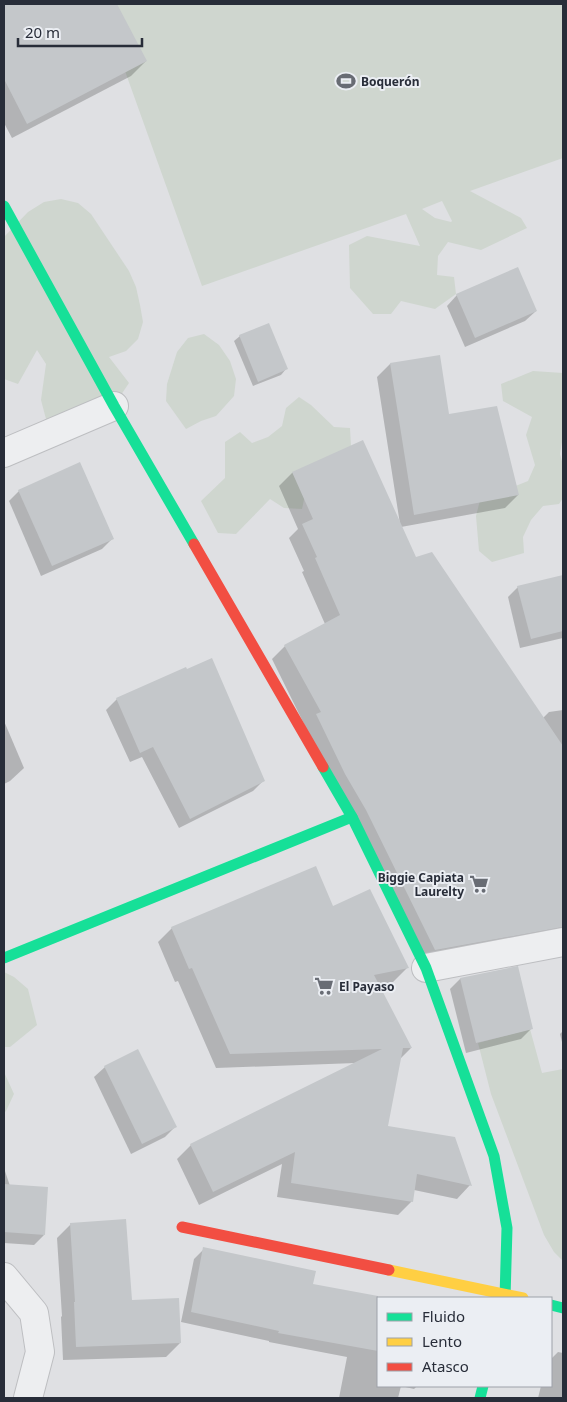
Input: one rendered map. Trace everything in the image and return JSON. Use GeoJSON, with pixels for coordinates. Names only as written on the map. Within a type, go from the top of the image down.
{"type":"FeatureCollection","features":[{"type":"Feature","properties":{"kind":"street"},"geometry":{"type":"LineString","coordinates":[[4,206],[114,406],[352,817],[426,968],[494,1156],[507,1228],[506,1296],[182,1227]]}},
{"type":"Feature","properties":{"kind":"street"},"geometry":{"type":"LineString","coordinates":[[4,452],[114,406]]}},
{"type":"Feature","properties":{"kind":"street"},"geometry":{"type":"LineString","coordinates":[[4,958],[352,817]]}},
{"type":"Feature","properties":{"kind":"street"},"geometry":{"type":"LineString","coordinates":[[426,968],[563,942]]}},
{"type":"Feature","properties":{"kind":"street"},"geometry":{"type":"LineString","coordinates":[[4,1277],[34,1313],[40,1352],[28,1398]]}},
{"type":"Feature","properties":{"kind":"shaded area","name":"Boquerón"},"geometry":{"type":"Polygon","coordinates":[[[101,4],[563,4],[563,158],[470,191],[521,218],[527,228],[481,250],[448,242],[438,256],[437,275],[454,277],[456,294],[435,309],[401,301],[391,314],[373,314],[350,288],[349,245],[367,236],[420,246],[406,214],[202,286],[101,4]],[[442,201],[422,209],[435,218],[452,221],[442,201]]]}},
{"type":"Feature","properties":{"kind":"shaded area"},"geometry":{"type":"Polygon","coordinates":[[[61,199],[78,203],[91,214],[129,271],[136,287],[143,322],[138,339],[126,351],[109,357],[129,383],[104,420],[56,432],[46,419],[41,400],[46,364],[37,350],[18,384],[4,379],[4,237],[28,212],[44,202],[61,199]]]}},
{"type":"Feature","properties":{"kind":"shaded area"},"geometry":{"type":"Polygon","coordinates":[[[204,334],[219,345],[230,361],[236,379],[234,396],[216,416],[186,429],[166,401],[167,384],[177,352],[188,338],[204,334]]]}},
{"type":"Feature","properties":{"kind":"shaded area"},"geometry":{"type":"Polygon","coordinates":[[[533,371],[563,373],[563,436],[560,454],[563,465],[563,498],[559,504],[543,506],[531,520],[523,537],[524,553],[492,562],[479,551],[476,516],[480,500],[528,481],[535,465],[526,435],[532,417],[503,401],[501,384],[533,371]]]}},
{"type":"Feature","properties":{"kind":"shaded area"},"geometry":{"type":"Polygon","coordinates":[[[299,397],[311,405],[334,427],[350,428],[351,446],[309,476],[302,509],[284,508],[270,499],[236,534],[218,533],[201,501],[225,478],[225,442],[240,432],[252,443],[268,437],[282,426],[286,408],[299,397]]]}},
{"type":"Feature","properties":{"kind":"shaded area"},"geometry":{"type":"Polygon","coordinates":[[[4,972],[14,977],[28,989],[37,1025],[10,1047],[4,1047],[4,972]]]}},
{"type":"Feature","properties":{"kind":"shaded area"},"geometry":{"type":"Polygon","coordinates":[[[530,1029],[542,1073],[563,1069],[563,1261],[554,1252],[544,1235],[491,1094],[478,1043],[530,1029]]]}},
{"type":"Feature","properties":{"kind":"shaded area"},"geometry":{"type":"Polygon","coordinates":[[[4,1072],[14,1094],[4,1113],[4,1072]]]}},
{"type":"Feature","properties":{"kind":"building"},"geometry":{"type":"Polygon","coordinates":[[[4,4],[117,4],[147,61],[27,124],[4,79],[4,4]]]}},
{"type":"Feature","properties":{"kind":"building"},"geometry":{"type":"Polygon","coordinates":[[[518,267],[537,311],[475,338],[456,294],[518,267]]]}},
{"type":"Feature","properties":{"kind":"building"},"geometry":{"type":"Polygon","coordinates":[[[269,323],[288,369],[258,382],[239,335],[269,323]]]}},
{"type":"Feature","properties":{"kind":"building"},"geometry":{"type":"Polygon","coordinates":[[[440,355],[449,414],[497,406],[519,495],[414,515],[390,363],[440,355]]]}},
{"type":"Feature","properties":{"kind":"building"},"geometry":{"type":"Polygon","coordinates":[[[363,440],[416,557],[432,552],[563,746],[563,927],[435,950],[316,714],[321,712],[284,645],[340,615],[302,524],[313,519],[292,472],[363,440]]]}},
{"type":"Feature","properties":{"kind":"building"},"geometry":{"type":"Polygon","coordinates":[[[80,462],[114,539],[52,566],[18,490],[80,462]]]}},
{"type":"Feature","properties":{"kind":"building"},"geometry":{"type":"Polygon","coordinates":[[[563,575],[563,631],[531,639],[517,586],[563,575]]]}},
{"type":"Feature","properties":{"kind":"building"},"geometry":{"type":"Polygon","coordinates":[[[212,658],[265,781],[190,819],[153,747],[140,753],[116,698],[186,667],[187,669],[212,658]]]}},
{"type":"Feature","properties":{"kind":"building"},"geometry":{"type":"Polygon","coordinates":[[[316,866],[333,906],[370,889],[409,968],[374,975],[412,1048],[403,1048],[388,1126],[455,1137],[472,1186],[417,1174],[413,1202],[291,1183],[295,1152],[213,1192],[190,1144],[382,1049],[230,1054],[192,968],[189,969],[171,927],[316,866]]]}},
{"type":"Feature","properties":{"kind":"building"},"geometry":{"type":"Polygon","coordinates":[[[518,966],[533,1029],[476,1043],[460,978],[518,966]]]}},
{"type":"Feature","properties":{"kind":"building"},"geometry":{"type":"Polygon","coordinates":[[[138,1049],[177,1127],[142,1144],[104,1066],[138,1049]]]}},
{"type":"Feature","properties":{"kind":"building"},"geometry":{"type":"Polygon","coordinates":[[[4,1184],[48,1187],[45,1235],[4,1232],[4,1184]]]}},
{"type":"Feature","properties":{"kind":"building"},"geometry":{"type":"Polygon","coordinates":[[[126,1219],[132,1300],[179,1298],[181,1343],[76,1347],[70,1223],[126,1219]]]}},
{"type":"Feature","properties":{"kind":"building"},"geometry":{"type":"Polygon","coordinates":[[[203,1247],[316,1271],[313,1284],[378,1296],[377,1351],[278,1333],[279,1331],[191,1312],[203,1247]]]}},
{"type":"Feature","properties":{"kind":"traffic: fast"},"geometry":{"type":"LineString","coordinates":[[4,206],[114,406],[194,544]]}},
{"type":"Feature","properties":{"kind":"traffic: fast"},"geometry":{"type":"LineString","coordinates":[[323,767],[352,817],[426,968],[494,1156],[507,1228],[505,1297]]}},
{"type":"Feature","properties":{"kind":"traffic: fast"},"geometry":{"type":"LineString","coordinates":[[4,958],[352,817]]}},
{"type":"Feature","properties":{"kind":"traffic: fast"},"geometry":{"type":"LineString","coordinates":[[552,1305],[563,1308]]}},
{"type":"Feature","properties":{"kind":"traffic: fast"},"geometry":{"type":"LineString","coordinates":[[480,1398],[483,1387]]}},
{"type":"Feature","properties":{"kind":"traffic: slow"},"geometry":{"type":"LineString","coordinates":[[389,1270],[518,1297]]}},
{"type":"Feature","properties":{"kind":"traffic: jam"},"geometry":{"type":"LineString","coordinates":[[194,544],[323,767]]}},
{"type":"Feature","properties":{"kind":"traffic: jam"},"geometry":{"type":"LineString","coordinates":[[182,1227],[389,1270]]}},
{"type":"Feature","properties":{"kind":"place","name":"Boquerón"},"geometry":{"type":"Point","coordinates":[346,81]}},
{"type":"Feature","properties":{"kind":"place","name":"Biggie Capiata Laurelty"},"geometry":{"type":"Point","coordinates":[479,884]}},
{"type":"Feature","properties":{"kind":"place","name":"El Payaso"},"geometry":{"type":"Point","coordinates":[324,986]}}]}
